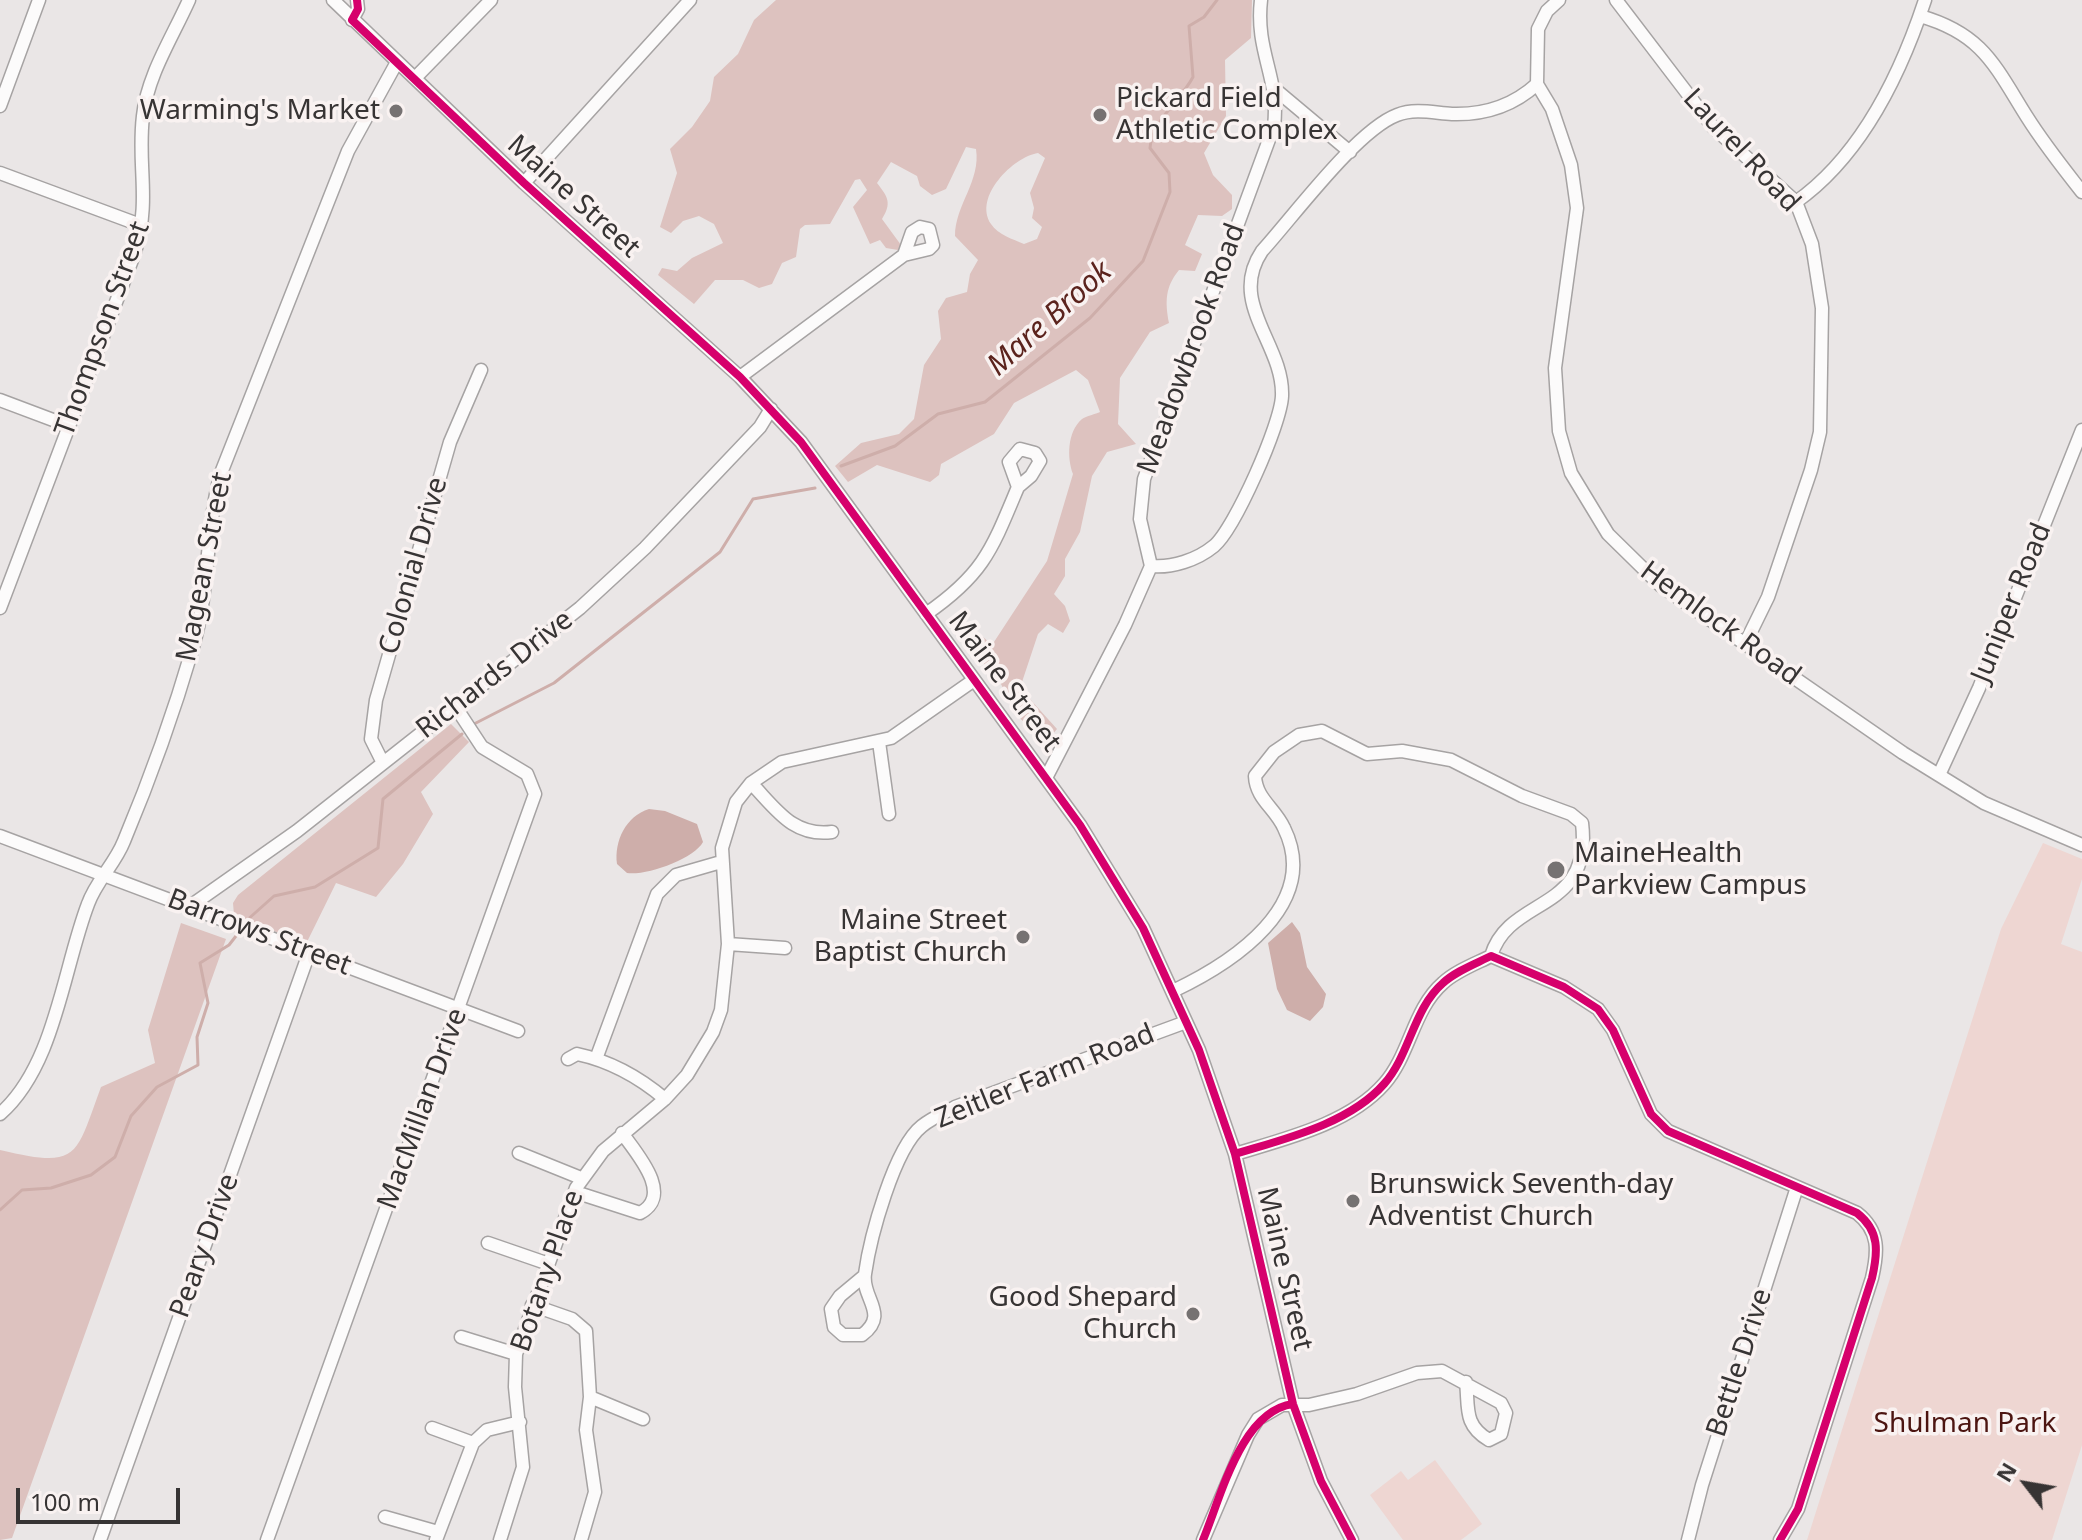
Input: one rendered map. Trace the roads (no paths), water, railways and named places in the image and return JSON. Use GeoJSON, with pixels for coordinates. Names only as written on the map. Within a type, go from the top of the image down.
{"type":"FeatureCollection","features":[{"type":"Feature","properties":{"kind":"street"},"geometry":{"type":"LineString","coordinates":[[0,106],[39,0]]}},
{"type":"Feature","properties":{"kind":"street","name":"Thompson Street"},"geometry":{"type":"LineString","coordinates":[[0,608],[143,226],[143,112],[154,77],[189,0]]}},
{"type":"Feature","properties":{"kind":"street","name":"Maine Street"},"geometry":{"type":"LineString","coordinates":[[333,0],[524,183],[740,377],[771,409],[801,442],[1047,776],[1118,887],[1186,1022],[1235,1154],[1293,1404],[1321,1481],[1352,1540]]}},
{"type":"Feature","properties":{"kind":"street"},"geometry":{"type":"LineString","coordinates":[[352,20],[358,9],[357,0]]}},
{"type":"Feature","properties":{"kind":"street"},"geometry":{"type":"LineString","coordinates":[[415,78],[491,0]]}},
{"type":"Feature","properties":{"kind":"street"},"geometry":{"type":"LineString","coordinates":[[524,183],[690,0]]}},
{"type":"Feature","properties":{"kind":"street","name":"Meadowbrook Road"},"geometry":{"type":"LineString","coordinates":[[1151,566],[1140,519],[1144,479],[1274,126],[1276,90],[1261,49],[1261,0]]}},
{"type":"Feature","properties":{"kind":"street"},"geometry":{"type":"LineString","coordinates":[[1047,776],[1125,625],[1151,566],[1175,565],[1212,548],[1229,526],[1273,431],[1282,395],[1280,375],[1253,311],[1250,289],[1252,269],[1262,251],[1350,152],[1394,116],[1416,111],[1485,112],[1522,98],[1537,84],[1538,29],[1547,11],[1559,0]]}},
{"type":"Feature","properties":{"kind":"street","name":"Laurel Road"},"geometry":{"type":"LineString","coordinates":[[1616,0],[1713,127],[1796,202],[1806,222],[1820,286],[1822,411],[1811,470],[1768,597],[1745,644]]}},
{"type":"Feature","properties":{"kind":"street"},"geometry":{"type":"LineString","coordinates":[[1796,202],[1831,171],[1871,117],[1890,85],[1925,0]]}},
{"type":"Feature","properties":{"kind":"street"},"geometry":{"type":"LineString","coordinates":[[1920,16],[1952,27],[1983,48],[2041,137],[2082,192]]}},
{"type":"Feature","properties":{"kind":"street","name":"Magean Street"},"geometry":{"type":"LineString","coordinates":[[0,1114],[15,1099],[34,1066],[52,1023],[87,904],[124,841],[192,650],[221,473],[348,151],[397,62]]}},
{"type":"Feature","properties":{"kind":"street","name":"Hemlock Road"},"geometry":{"type":"LineString","coordinates":[[1537,84],[1552,109],[1575,186],[1576,229],[1557,348],[1555,389],[1559,431],[1571,473],[1594,514],[1622,552],[1660,585],[1745,644],[1939,775],[1997,809],[2082,845]]}},
{"type":"Feature","properties":{"kind":"street"},"geometry":{"type":"LineString","coordinates":[[1276,90],[1350,152]]}},
{"type":"Feature","properties":{"kind":"street"},"geometry":{"type":"LineString","coordinates":[[0,173],[143,226]]}},
{"type":"Feature","properties":{"kind":"street"},"geometry":{"type":"LineString","coordinates":[[740,377],[904,255]]}},
{"type":"Feature","properties":{"kind":"street","name":"Colonial Drive"},"geometry":{"type":"LineString","coordinates":[[383,763],[371,739],[376,700],[450,442],[481,370]]}},
{"type":"Feature","properties":{"kind":"street"},"geometry":{"type":"LineString","coordinates":[[0,400],[69,426]]}},
{"type":"Feature","properties":{"kind":"street","name":"Richards Drive"},"geometry":{"type":"LineString","coordinates":[[189,907],[251,865],[603,589],[760,427],[771,409]]}},
{"type":"Feature","properties":{"kind":"street","name":"Juniper Road"},"geometry":{"type":"LineString","coordinates":[[1939,775],[1979,688],[2082,430]]}},
{"type":"Feature","properties":{"kind":"street"},"geometry":{"type":"LineString","coordinates":[[926,614],[977,573],[991,551],[1018,487]]}},
{"type":"Feature","properties":{"kind":"street","name":"Botany Place"},"geometry":{"type":"LineString","coordinates":[[500,1540],[523,1467],[515,1387],[516,1354],[546,1263],[575,1192],[581,1178],[622,1133],[665,1099],[687,1075],[713,1032],[727,984],[728,944],[721,862],[731,812],[751,783],[782,762],[879,742],[903,731],[974,680]]}},
{"type":"Feature","properties":{"kind":"street","name":"MacMillan Drive"},"geometry":{"type":"LineString","coordinates":[[267,1540],[535,794],[527,774],[482,747],[455,706]]}},
{"type":"Feature","properties":{"kind":"street"},"geometry":{"type":"LineString","coordinates":[[1173,991],[1246,947],[1283,904],[1293,868],[1291,848],[1284,827],[1255,787],[1255,776],[1274,752],[1309,731],[1322,731],[1367,754],[1402,751],[1439,756],[1476,770],[1522,796],[1571,814],[1582,823],[1581,856],[1569,883],[1555,898],[1506,928],[1495,943],[1491,956],[1449,977],[1434,992],[1397,1066],[1367,1101],[1312,1127],[1235,1154]]}},
{"type":"Feature","properties":{"kind":"street"},"geometry":{"type":"LineString","coordinates":[[879,742],[889,814]]}},
{"type":"Feature","properties":{"kind":"street"},"geometry":{"type":"LineString","coordinates":[[751,783],[794,827],[813,834],[832,832]]}},
{"type":"Feature","properties":{"kind":"street","name":"Barrows Street"},"geometry":{"type":"LineString","coordinates":[[0,836],[518,1031]]}},
{"type":"Feature","properties":{"kind":"street"},"geometry":{"type":"LineString","coordinates":[[596,1059],[657,894],[676,875],[721,862]]}},
{"type":"Feature","properties":{"kind":"street"},"geometry":{"type":"LineString","coordinates":[[728,944],[785,948]]}},
{"type":"Feature","properties":{"kind":"street","name":"Peary Drive"},"geometry":{"type":"LineString","coordinates":[[100,1540],[309,953]]}},
{"type":"Feature","properties":{"kind":"street"},"geometry":{"type":"LineString","coordinates":[[1491,956],[1564,987],[1598,1009],[1613,1030],[1651,1114],[1668,1131],[1857,1213],[1873,1230],[1877,1250],[1872,1278],[1798,1509],[1780,1540]]}},
{"type":"Feature","properties":{"kind":"street","name":"Zeitler Farm Road"},"geometry":{"type":"LineString","coordinates":[[864,1276],[895,1166],[921,1126],[955,1107],[1186,1022]]}},
{"type":"Feature","properties":{"kind":"street"},"geometry":{"type":"LineString","coordinates":[[568,1059],[577,1054],[621,1069],[665,1099]]}},
{"type":"Feature","properties":{"kind":"street"},"geometry":{"type":"LineString","coordinates":[[575,1192],[640,1213],[653,1202],[656,1192],[651,1179],[622,1133]]}},
{"type":"Feature","properties":{"kind":"street"},"geometry":{"type":"LineString","coordinates":[[519,1153],[581,1178]]}},
{"type":"Feature","properties":{"kind":"street","name":"Bettle Drive"},"geometry":{"type":"LineString","coordinates":[[1688,1540],[1702,1485],[1797,1187]]}},
{"type":"Feature","properties":{"kind":"street"},"geometry":{"type":"LineString","coordinates":[[488,1243],[546,1263]]}},
{"type":"Feature","properties":{"kind":"street"},"geometry":{"type":"LineString","coordinates":[[864,1276],[876,1313],[874,1322],[862,1335],[843,1335],[834,1327],[831,1309],[840,1296],[864,1276]]}},
{"type":"Feature","properties":{"kind":"street"},"geometry":{"type":"LineString","coordinates":[[532,1305],[572,1319],[586,1331],[590,1397],[586,1430],[595,1492],[581,1540]]}},
{"type":"Feature","properties":{"kind":"street"},"geometry":{"type":"LineString","coordinates":[[461,1337],[516,1354]]}},
{"type":"Feature","properties":{"kind":"street"},"geometry":{"type":"LineString","coordinates":[[1203,1540],[1248,1435],[1269,1410],[1293,1404],[1309,1405],[1357,1394],[1429,1370],[1442,1371],[1466,1382],[1501,1403],[1506,1413],[1501,1434],[1489,1440],[1477,1433],[1470,1423],[1466,1382]]}},
{"type":"Feature","properties":{"kind":"street"},"geometry":{"type":"LineString","coordinates":[[590,1397],[643,1419]]}},
{"type":"Feature","properties":{"kind":"street"},"geometry":{"type":"LineString","coordinates":[[385,1517],[437,1536],[473,1443],[487,1430],[520,1422]]}},
{"type":"Feature","properties":{"kind":"street"},"geometry":{"type":"LineString","coordinates":[[432,1428],[473,1443]]}},
{"type":"Feature","properties":{"kind":"waterway","name":"Mare Brook"},"geometry":{"type":"LineString","coordinates":[[841,466],[895,446],[938,414],[985,402],[1090,318],[1143,261],[1170,192],[1169,173],[1150,148],[1152,138],[1161,120],[1193,77],[1189,26],[1204,17],[1217,0]]}},
{"type":"Feature","properties":{"kind":"waterway","name":"Mare Brook"},"geometry":{"type":"LineString","coordinates":[[474,724],[554,683],[720,552],[753,499],[815,488]]}},
{"type":"Feature","properties":{"kind":"waterway","name":"Mare Brook"},"geometry":{"type":"LineString","coordinates":[[246,921],[274,896],[315,887],[378,848],[383,799],[462,734]]}},
{"type":"Feature","properties":{"kind":"waterway","name":"Mare Brook"},"geometry":{"type":"LineString","coordinates":[[0,1210],[22,1190],[51,1188],[91,1175],[115,1157],[131,1116],[157,1087],[198,1065],[197,1037],[208,1003],[200,963],[229,945],[236,936]]}},
{"type":"Feature","properties":{"kind":"place","name":"Warming's Market"},"geometry":{"type":"Point","coordinates":[396,111]}},
{"type":"Feature","properties":{"kind":"place","name":"Pickard Field Athletic Complex"},"geometry":{"type":"Point","coordinates":[1100,115]}},
{"type":"Feature","properties":{"kind":"place","name":"MaineHealth Parkview Campus"},"geometry":{"type":"Point","coordinates":[1556,870]}},
{"type":"Feature","properties":{"kind":"place","name":"Maine Street Baptist Church"},"geometry":{"type":"Point","coordinates":[1023,937]}},
{"type":"Feature","properties":{"kind":"place","name":"Brunswick Seventh-day Adventist Church"},"geometry":{"type":"Point","coordinates":[1353,1201]}},
{"type":"Feature","properties":{"kind":"place","name":"Good Shepard Church"},"geometry":{"type":"Point","coordinates":[1193,1314]}},
{"type":"Feature","properties":{"kind":"park label","name":"Shulman Park"},"geometry":{"type":"Point","coordinates":[1965,1424]}}]}
